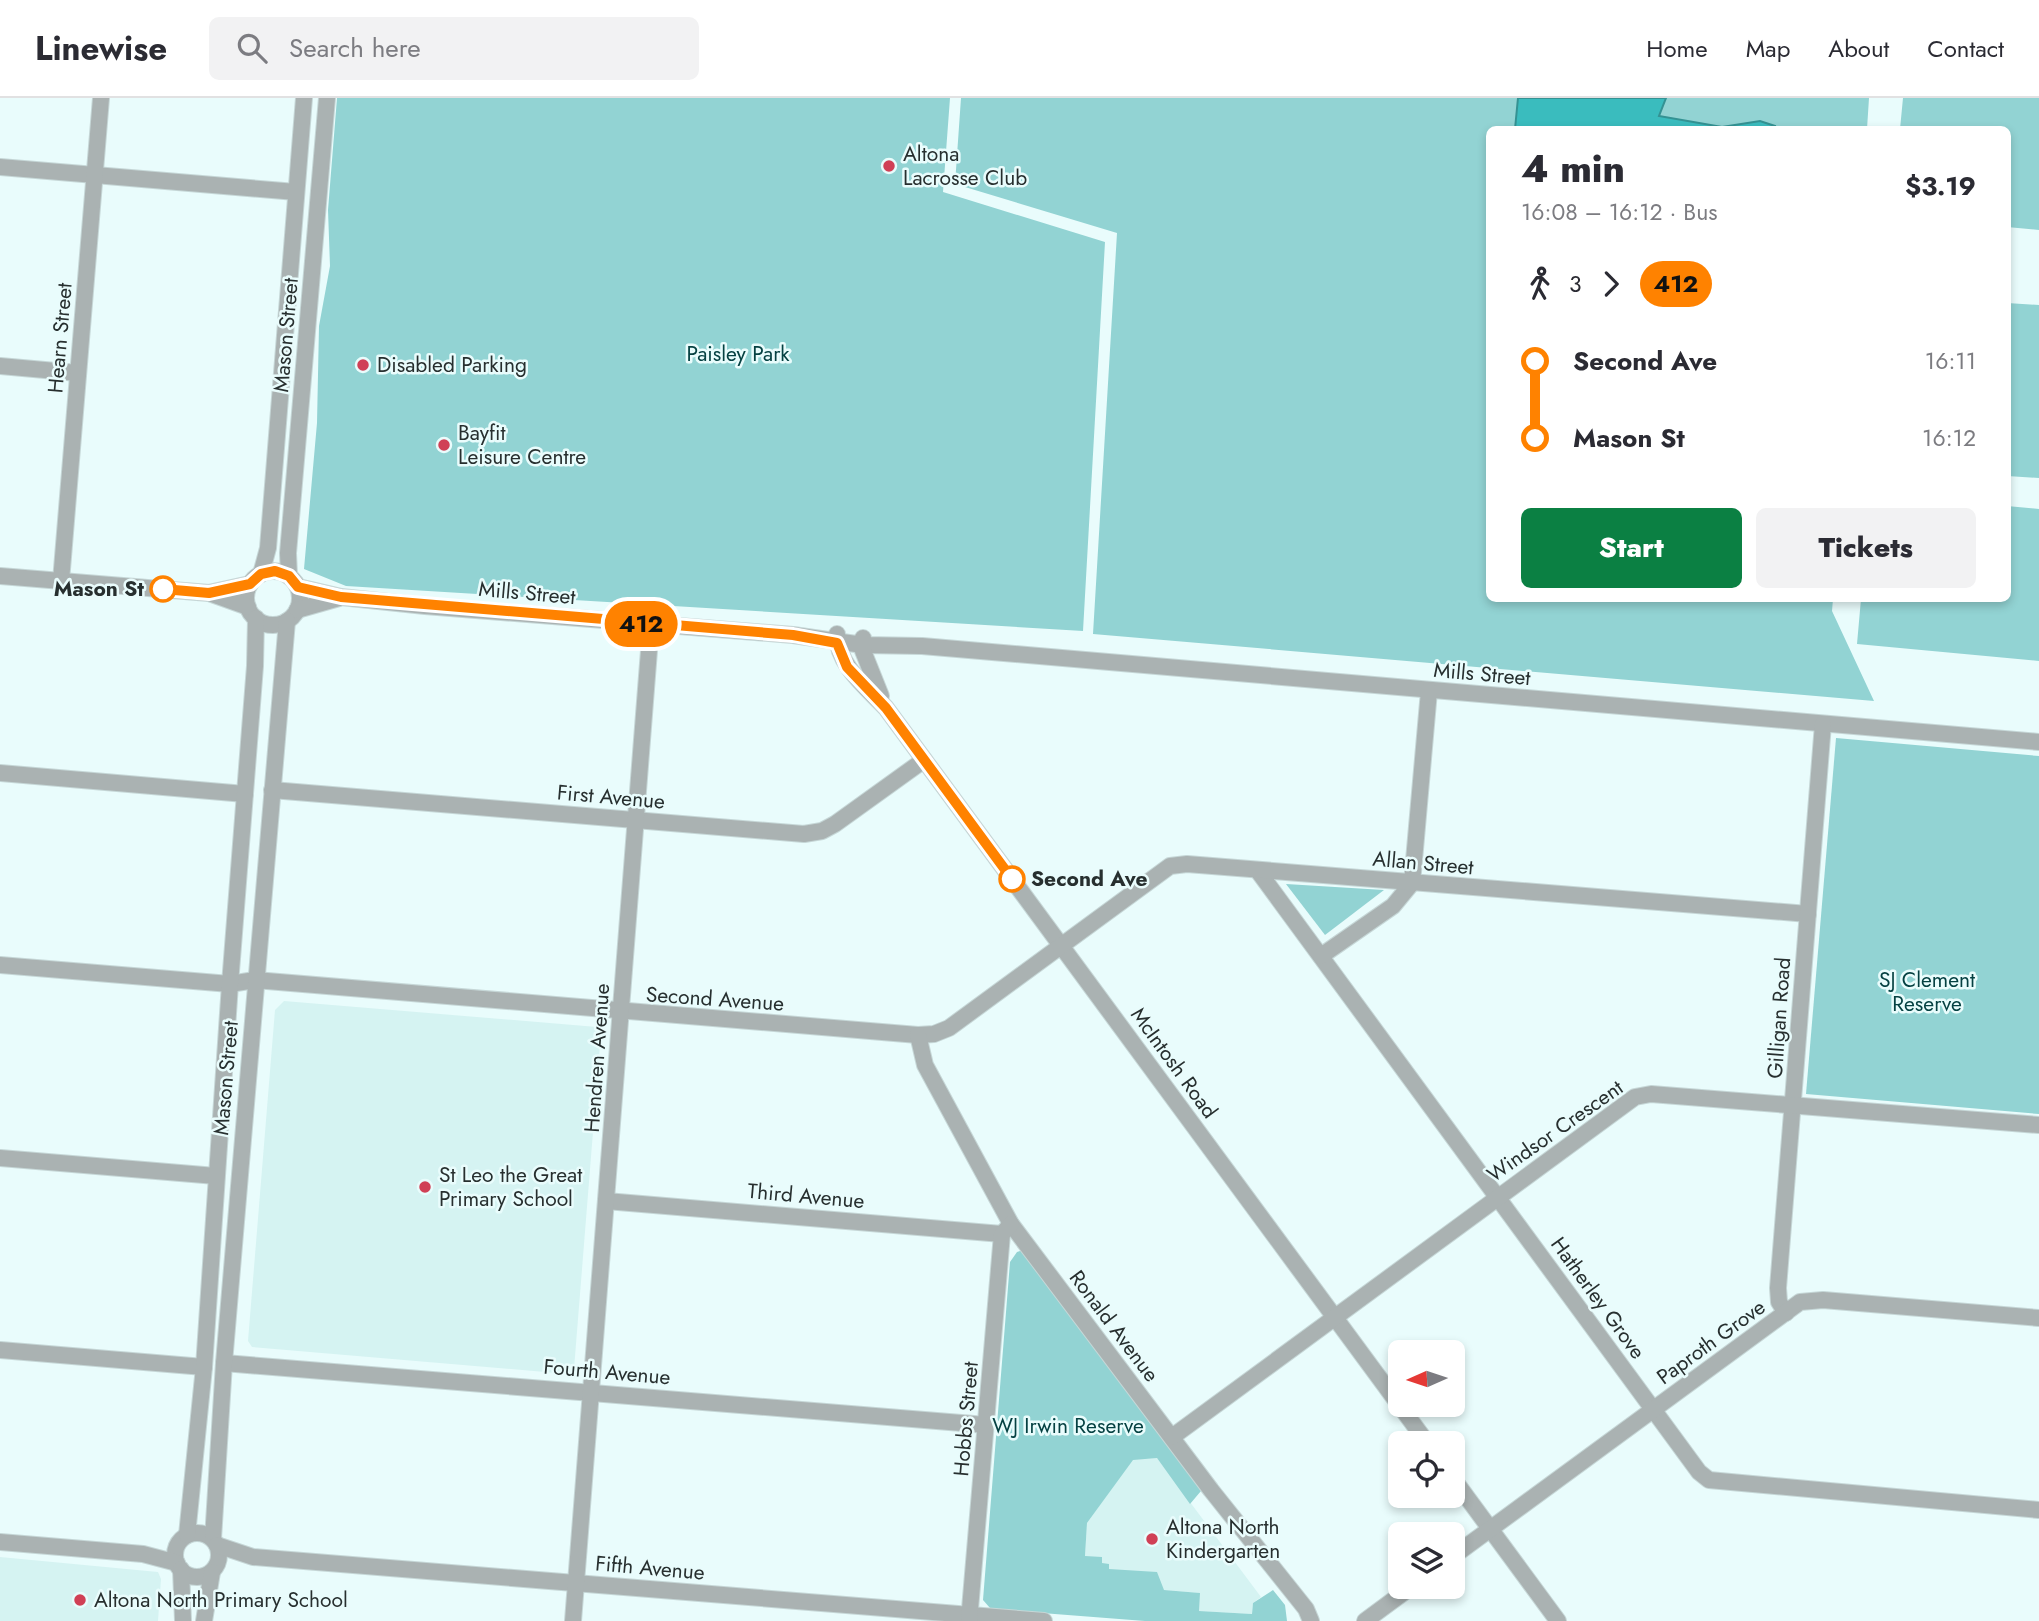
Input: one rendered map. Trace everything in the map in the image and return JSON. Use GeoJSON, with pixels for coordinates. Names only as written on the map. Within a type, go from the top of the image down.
{"type":"FeatureCollection","features":[{"type":"Feature","properties":{"kind":"street","name":"Hearn Street"},"geometry":{"type":"LineString","coordinates":[[61,581],[101,98]]}},
{"type":"Feature","properties":{"kind":"street","name":"Mason Street"},"geometry":{"type":"LineString","coordinates":[[256,579],[268,548],[304,98]]}},
{"type":"Feature","properties":{"kind":"street","name":"Mason Street"},"geometry":{"type":"LineString","coordinates":[[293,582],[288,553],[327,98]]}},
{"type":"Feature","properties":{"kind":"street"},"geometry":{"type":"LineString","coordinates":[[0,167],[296,192]]}},
{"type":"Feature","properties":{"kind":"street"},"geometry":{"type":"LineString","coordinates":[[290,294],[311,296]]}},
{"type":"Feature","properties":{"kind":"street"},"geometry":{"type":"LineString","coordinates":[[0,366],[78,373]]}},
{"type":"Feature","properties":{"kind":"street"},"geometry":{"type":"LineString","coordinates":[[0,576],[209,593],[271,624],[292,615],[293,582],[275,571],[209,593]]}},
{"type":"Feature","properties":{"kind":"street"},"geometry":{"type":"LineString","coordinates":[[252,613],[256,579]]}},
{"type":"Feature","properties":{"kind":"street","name":"Mills Street"},"geometry":{"type":"LineString","coordinates":[[293,582],[341,597],[2039,742]]}},
{"type":"Feature","properties":{"kind":"street","name":"Mills Street"},"geometry":{"type":"LineString","coordinates":[[292,615],[341,597]]}},
{"type":"Feature","properties":{"kind":"street","name":"Mason Street"},"geometry":{"type":"LineString","coordinates":[[183,1540],[204,1367],[245,794],[252,613]]}},
{"type":"Feature","properties":{"kind":"street","name":"Mason Street"},"geometry":{"type":"LineString","coordinates":[[215,1542],[224,1363],[255,980],[272,790],[292,615]]}},
{"type":"Feature","properties":{"kind":"street","name":"Hendren Avenue"},"geometry":{"type":"LineString","coordinates":[[573,1621],[651,625]]}},
{"type":"Feature","properties":{"kind":"street","name":"McIntosh Road"},"geometry":{"type":"LineString","coordinates":[[837,638],[847,667],[886,708],[1418,1431]]}},
{"type":"Feature","properties":{"kind":"street","name":"McIntosh Road"},"geometry":{"type":"LineString","coordinates":[[863,640],[869,670],[886,708]]}},
{"type":"Feature","properties":{"kind":"street"},"geometry":{"type":"LineString","coordinates":[[1321,956],[1392,906],[1412,883],[1429,691]]}},
{"type":"Feature","properties":{"kind":"street","name":"Gilligan Road"},"geometry":{"type":"LineString","coordinates":[[1786,1313],[1779,1302],[1778,1288],[1824,724]]}},
{"type":"Feature","properties":{"kind":"street","name":"First Avenue"},"geometry":{"type":"LineString","coordinates":[[272,790],[804,834],[822,831],[924,760]]}},
{"type":"Feature","properties":{"kind":"street"},"geometry":{"type":"LineString","coordinates":[[0,773],[245,794]]}},
{"type":"Feature","properties":{"kind":"street","name":"Allan Street"},"geometry":{"type":"LineString","coordinates":[[1061,945],[1170,866],[1187,864],[1808,914]]}},
{"type":"Feature","properties":{"kind":"street","name":"Hatherley Grove"},"geometry":{"type":"LineString","coordinates":[[1258,871],[1699,1472],[1717,1484],[2039,1510]]}},
{"type":"Feature","properties":{"kind":"street","name":"Second Avenue"},"geometry":{"type":"LineString","coordinates":[[230,984],[255,980],[918,1035],[934,1034],[949,1028],[1061,945]]}},
{"type":"Feature","properties":{"kind":"street"},"geometry":{"type":"LineString","coordinates":[[0,965],[230,984]]}},
{"type":"Feature","properties":{"kind":"street","name":"Ronald Avenue"},"geometry":{"type":"LineString","coordinates":[[918,1035],[925,1065],[1006,1229],[1306,1609],[1311,1621]]}},
{"type":"Feature","properties":{"kind":"street","name":"Windsor Crescent"},"geometry":{"type":"LineString","coordinates":[[1172,1437],[1635,1097],[1651,1094],[2039,1125]]}},
{"type":"Feature","properties":{"kind":"street"},"geometry":{"type":"LineString","coordinates":[[0,1158],[216,1176]]}},
{"type":"Feature","properties":{"kind":"street","name":"Third Avenue"},"geometry":{"type":"LineString","coordinates":[[606,1201],[1006,1229]]}},
{"type":"Feature","properties":{"kind":"street","name":"Hobbs Street"},"geometry":{"type":"LineString","coordinates":[[969,1618],[1006,1229]]}},
{"type":"Feature","properties":{"kind":"street","name":"Paproth Grove"},"geometry":{"type":"LineString","coordinates":[[1465,1547],[1786,1313],[1810,1299],[2039,1318]]}},
{"type":"Feature","properties":{"kind":"street"},"geometry":{"type":"LineString","coordinates":[[0,1350],[204,1367]]}},
{"type":"Feature","properties":{"kind":"street","name":"Fourth Avenue"},"geometry":{"type":"LineString","coordinates":[[224,1363],[986,1425]]}},
{"type":"Feature","properties":{"kind":"street"},"geometry":{"type":"LineString","coordinates":[[1465,1494],[1558,1621]]}},
{"type":"Feature","properties":{"kind":"street"},"geometry":{"type":"LineString","coordinates":[[0,1542],[143,1554],[166,1552],[199,1533],[215,1542],[219,1552],[204,1621]]}},
{"type":"Feature","properties":{"kind":"street"},"geometry":{"type":"LineString","coordinates":[[183,1540],[179,1566],[183,1621]]}},
{"type":"Feature","properties":{"kind":"street","name":"Fifth Avenue"},"geometry":{"type":"LineString","coordinates":[[215,1542],[253,1557]]}},
{"type":"Feature","properties":{"kind":"street"},"geometry":{"type":"LineString","coordinates":[[143,1554],[179,1566],[192,1577],[214,1569]]}},
{"type":"Feature","properties":{"kind":"street","name":"Fifth Avenue"},"geometry":{"type":"LineString","coordinates":[[214,1569],[228,1560],[253,1557],[969,1618],[1044,1621]]}},
{"type":"Feature","properties":{"kind":"street"},"geometry":{"type":"LineString","coordinates":[[1365,1621],[1395,1599]]}},
{"type":"Feature","properties":{"kind":"shaded area"},"geometry":{"type":"Polygon","coordinates":[[[1518,98],[1666,98],[1659,116],[1716,126],[1515,126],[1518,98]]]}},
{"type":"Feature","properties":{"kind":"shaded area"},"geometry":{"type":"Polygon","coordinates":[[[1760,121],[1775,126],[1728,126],[1760,121]]]}},
{"type":"Feature","properties":{"kind":"shaded area","name":"St Leo the Great Primary School"},"geometry":{"type":"Polygon","coordinates":[[[284,1001],[597,1027],[601,1032],[574,1369],[568,1374],[252,1347],[248,1341],[275,1010],[284,1001]]]}},
{"type":"Feature","properties":{"kind":"shaded area","name":"Altona North Kindergarten"},"geometry":{"type":"Polygon","coordinates":[[[1157,1458],[1261,1597],[1253,1603],[1252,1614],[1198,1611],[1199,1593],[1164,1590],[1109,1569],[1085,1556],[1087,1523],[1133,1459],[1157,1458]]]}},
{"type":"Feature","properties":{"kind":"shaded area","name":"Altona North Primary School"},"geometry":{"type":"Polygon","coordinates":[[[0,1557],[158,1572],[161,1579],[158,1621],[0,1621],[0,1557]]]}},
{"type":"Feature","properties":{"kind":"green space","name":"Paisley Park"},"geometry":{"type":"Polygon","coordinates":[[[337,98],[950,98],[943,192],[1105,242],[1083,631],[346,586],[304,569],[317,423],[319,326],[330,266],[328,210],[337,98]]]}},
{"type":"Feature","properties":{"kind":"green space"},"geometry":{"type":"Polygon","coordinates":[[[961,98],[1869,98],[1867,126],[1486,126],[1486,602],[1833,602],[1832,611],[1874,701],[1093,634],[1117,233],[955,184],[961,98]]]}},
{"type":"Feature","properties":{"kind":"green space"},"geometry":{"type":"Polygon","coordinates":[[[1903,98],[2039,98],[2039,230],[2011,227],[2011,126],[1900,126],[1903,98]]]}},
{"type":"Feature","properties":{"kind":"green space"},"geometry":{"type":"Polygon","coordinates":[[[2011,303],[2039,305],[2039,478],[2011,476],[2011,303]]]}},
{"type":"Feature","properties":{"kind":"green space"},"geometry":{"type":"Polygon","coordinates":[[[2011,506],[2039,509],[2039,661],[1857,644],[1861,602],[2011,602],[2011,506]]]}},
{"type":"Feature","properties":{"kind":"green space","name":"SJ Clement Reserve"},"geometry":{"type":"Polygon","coordinates":[[[1836,738],[2039,756],[2039,1114],[1806,1094],[1836,738]]]}},
{"type":"Feature","properties":{"kind":"green space"},"geometry":{"type":"Polygon","coordinates":[[[1286,884],[1384,890],[1325,935],[1286,884]]]}},
{"type":"Feature","properties":{"kind":"green space","name":"WJ Irwin Reserve"},"geometry":{"type":"Polygon","coordinates":[[[1023,1250],[1048,1274],[1201,1491],[1190,1504],[1157,1458],[1133,1460],[1087,1523],[1085,1556],[1102,1557],[1102,1563],[1109,1564],[1109,1569],[1157,1572],[1164,1590],[1200,1593],[1199,1611],[1252,1614],[1253,1603],[1273,1590],[1285,1605],[1287,1621],[1145,1621],[1002,1610],[990,1608],[983,1600],[1010,1262],[1017,1252],[1023,1250]]]}},
{"type":"Feature","properties":{"kind":"bus line","name":"412"},"geometry":{"type":"LineString","coordinates":[[163,589],[209,593],[250,584],[261,574],[275,571],[289,576],[298,587],[313,593],[341,597],[793,635],[837,643],[847,667],[886,708],[1012,879]]}},
{"type":"Feature","properties":{"kind":"place","name":"Altona Lacrosse Club"},"geometry":{"type":"Point","coordinates":[889,166]}},
{"type":"Feature","properties":{"kind":"place","name":"Disabled Parking"},"geometry":{"type":"Point","coordinates":[363,365]}},
{"type":"Feature","properties":{"kind":"place","name":"Bayfit Leisure Centre"},"geometry":{"type":"Point","coordinates":[444,445]}},
{"type":"Feature","properties":{"kind":"place","name":"Mason St"},"geometry":{"type":"Point","coordinates":[163,589]}},
{"type":"Feature","properties":{"kind":"place","name":"Second Ave"},"geometry":{"type":"Point","coordinates":[1012,879]}},
{"type":"Feature","properties":{"kind":"place","name":"St Leo the Great Primary School"},"geometry":{"type":"Point","coordinates":[425,1187]}},
{"type":"Feature","properties":{"kind":"place","name":"Altona North Kindergarten"},"geometry":{"type":"Point","coordinates":[1152,1539]}},
{"type":"Feature","properties":{"kind":"place","name":"Altona North Primary School"},"geometry":{"type":"Point","coordinates":[80,1600]}}]}
